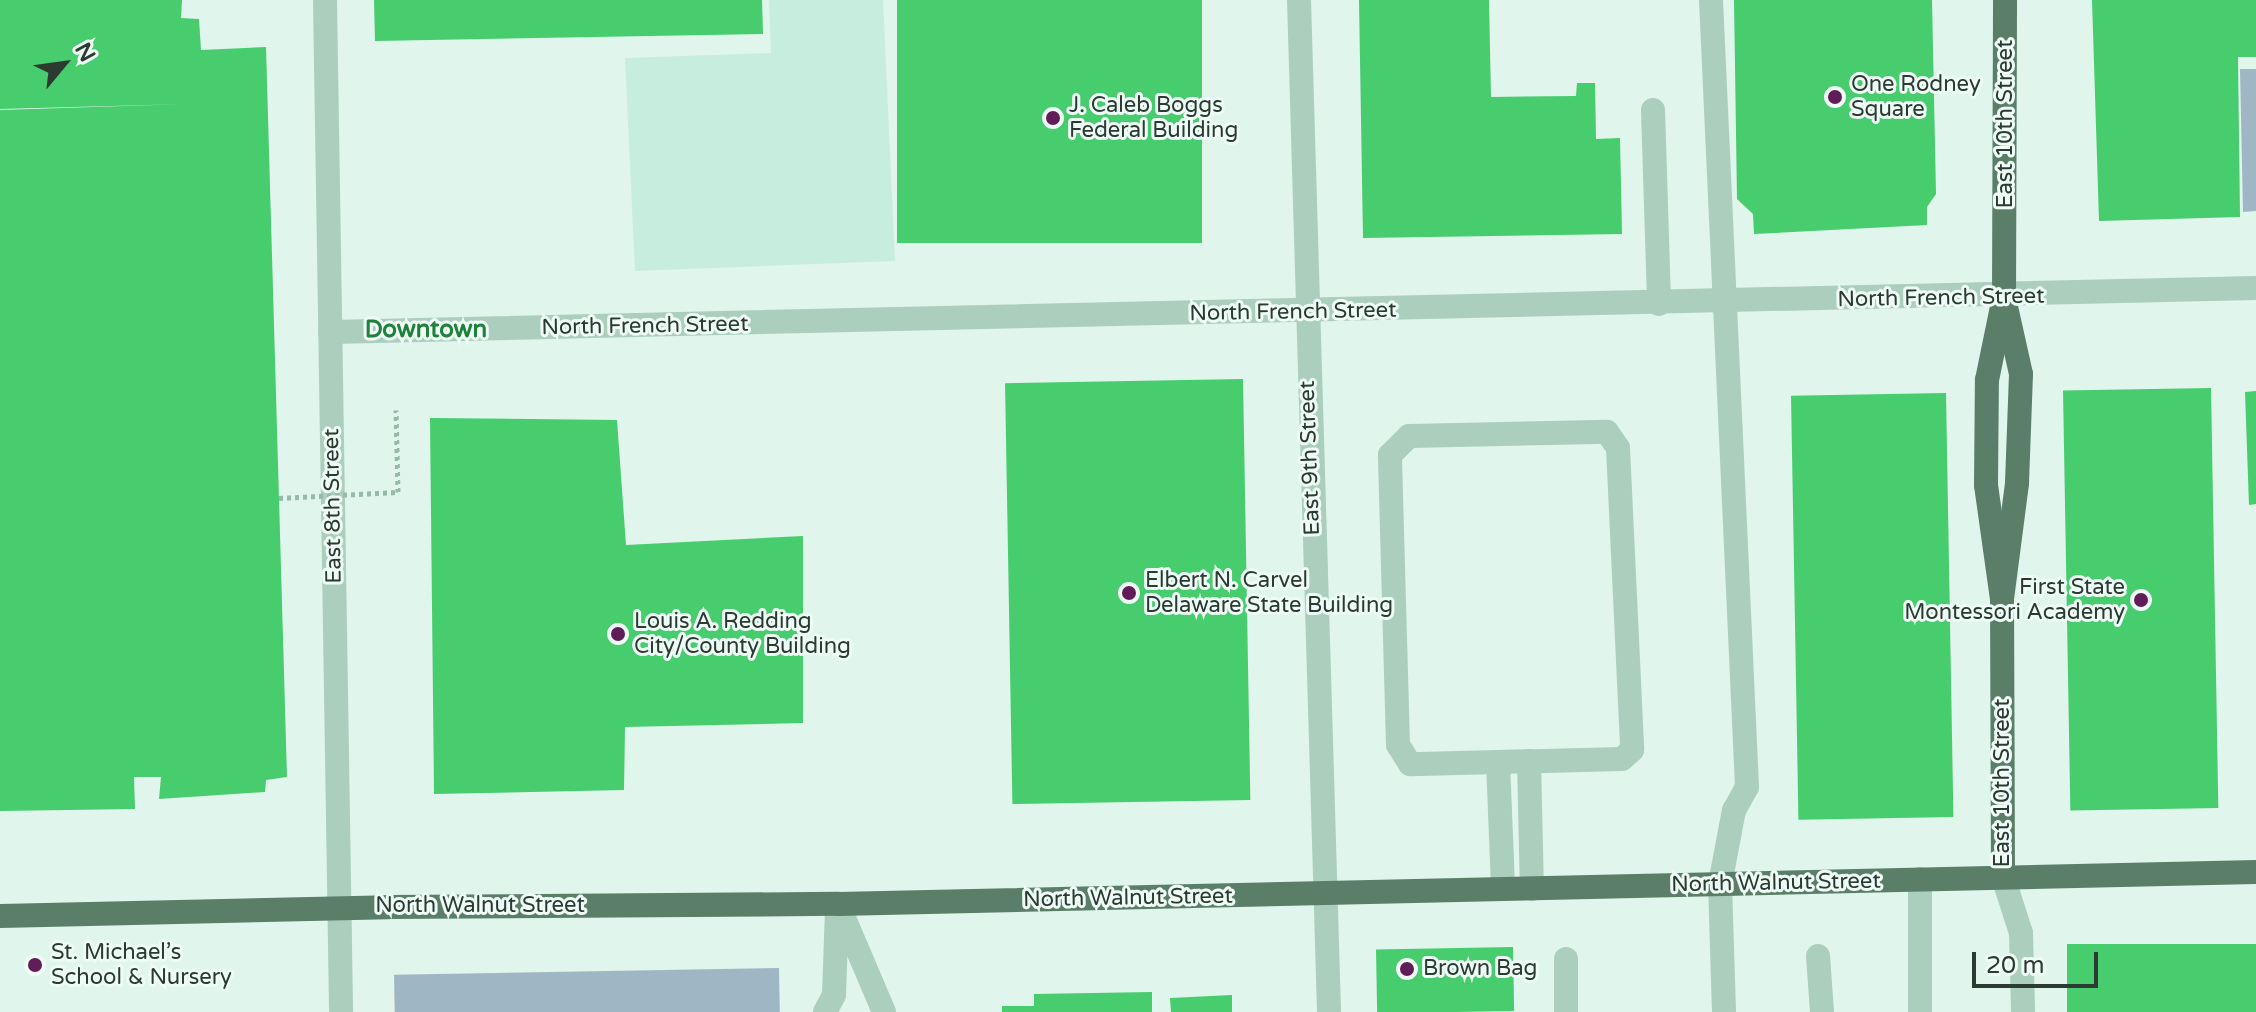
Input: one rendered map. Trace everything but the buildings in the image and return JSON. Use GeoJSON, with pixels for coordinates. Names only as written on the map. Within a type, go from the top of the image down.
{"type":"FeatureCollection","features":[{"type":"Feature","properties":{"kind":"main road","name":"East 10th Street"},"geometry":{"type":"LineString","coordinates":[[2002,599],[1986,485],[1987,380],[2004,297],[2005,0]]}},
{"type":"Feature","properties":{"kind":"main road","name":"East 10th Street"},"geometry":{"type":"LineString","coordinates":[[2003,877],[2002,599],[2017,483],[2021,374],[2004,297]]}},
{"type":"Feature","properties":{"kind":"main road","name":"North Walnut Street"},"geometry":{"type":"LineString","coordinates":[[0,916],[339,908],[838,904],[2256,872]]}},
{"type":"Feature","properties":{"kind":"street","name":"East 8th Street"},"geometry":{"type":"LineString","coordinates":[[325,0],[341,1012]]}},
{"type":"Feature","properties":{"kind":"street","name":"East 9th Street"},"geometry":{"type":"LineString","coordinates":[[1299,0],[1305,312],[1329,1012]]}},
{"type":"Feature","properties":{"kind":"street"},"geometry":{"type":"LineString","coordinates":[[1711,0],[1747,787],[1734,810],[1720,884],[1724,1012]]}},
{"type":"Feature","properties":{"kind":"street"},"geometry":{"type":"LineString","coordinates":[[1653,110],[1659,304]]}},
{"type":"Feature","properties":{"kind":"street","name":"North French Street"},"geometry":{"type":"LineString","coordinates":[[330,332],[2004,297],[2256,288]]}},
{"type":"Feature","properties":{"kind":"street"},"geometry":{"type":"LineString","coordinates":[[1607,432],[1618,448],[1632,750],[1622,759],[1529,761],[1410,764],[1398,745],[1390,455],[1409,436],[1607,432]]}},
{"type":"Feature","properties":{"kind":"street"},"geometry":{"type":"LineString","coordinates":[[1529,761],[1532,889]]}},
{"type":"Feature","properties":{"kind":"street"},"geometry":{"type":"LineString","coordinates":[[1498,762],[1503,889]]}},
{"type":"Feature","properties":{"kind":"street","name":"East 10th Street"},"geometry":{"type":"LineString","coordinates":[[2003,877],[2021,933],[2023,1012]]}},
{"type":"Feature","properties":{"kind":"street"},"geometry":{"type":"LineString","coordinates":[[1920,879],[1920,1012]]}},
{"type":"Feature","properties":{"kind":"street"},"geometry":{"type":"LineString","coordinates":[[825,1012],[834,995],[838,904]]}},
{"type":"Feature","properties":{"kind":"street"},"geometry":{"type":"LineString","coordinates":[[838,904],[884,1012]]}},
{"type":"Feature","properties":{"kind":"street"},"geometry":{"type":"LineString","coordinates":[[1818,956],[1822,1012]]}},
{"type":"Feature","properties":{"kind":"street"},"geometry":{"type":"LineString","coordinates":[[1566,959],[1566,1012]]}},
{"type":"Feature","properties":{"kind":"path"},"geometry":{"type":"LineString","coordinates":[[279,498],[398,492],[396,410]]}},
{"type":"Feature","properties":{"kind":"shaded area"},"geometry":{"type":"Polygon","coordinates":[[[769,0],[883,0],[895,261],[635,271],[625,58],[771,53],[769,0]]]}},
{"type":"Feature","properties":{"kind":"shaded area"},"geometry":{"type":"Polygon","coordinates":[[[2240,69],[2256,69],[2256,211],[2243,212],[2240,69]]]}},
{"type":"Feature","properties":{"kind":"shaded area"},"geometry":{"type":"Polygon","coordinates":[[[779,968],[780,1012],[395,1012],[394,975],[779,968]]]}},
{"type":"Feature","properties":{"kind":"place","name":"One Rodney Square"},"geometry":{"type":"Point","coordinates":[1835,97]}},
{"type":"Feature","properties":{"kind":"place","name":"J. Caleb Boggs Federal Building"},"geometry":{"type":"Point","coordinates":[1053,118]}},
{"type":"Feature","properties":{"kind":"place","name":"Elbert N. Carvel Delaware State Building"},"geometry":{"type":"Point","coordinates":[1129,593]}},
{"type":"Feature","properties":{"kind":"place","name":"First State Montessori Academy"},"geometry":{"type":"Point","coordinates":[2141,600]}},
{"type":"Feature","properties":{"kind":"place","name":"Louis A. Redding City/County Building"},"geometry":{"type":"Point","coordinates":[618,634]}},
{"type":"Feature","properties":{"kind":"place","name":"St. Michael’s School & Nursery"},"geometry":{"type":"Point","coordinates":[35,965]}},
{"type":"Feature","properties":{"kind":"place","name":"Brown Bag"},"geometry":{"type":"Point","coordinates":[1407,969]}},
{"type":"Feature","properties":{"kind":"district","name":"Downtown"},"geometry":{"type":"Point","coordinates":[426,330]}}]}
